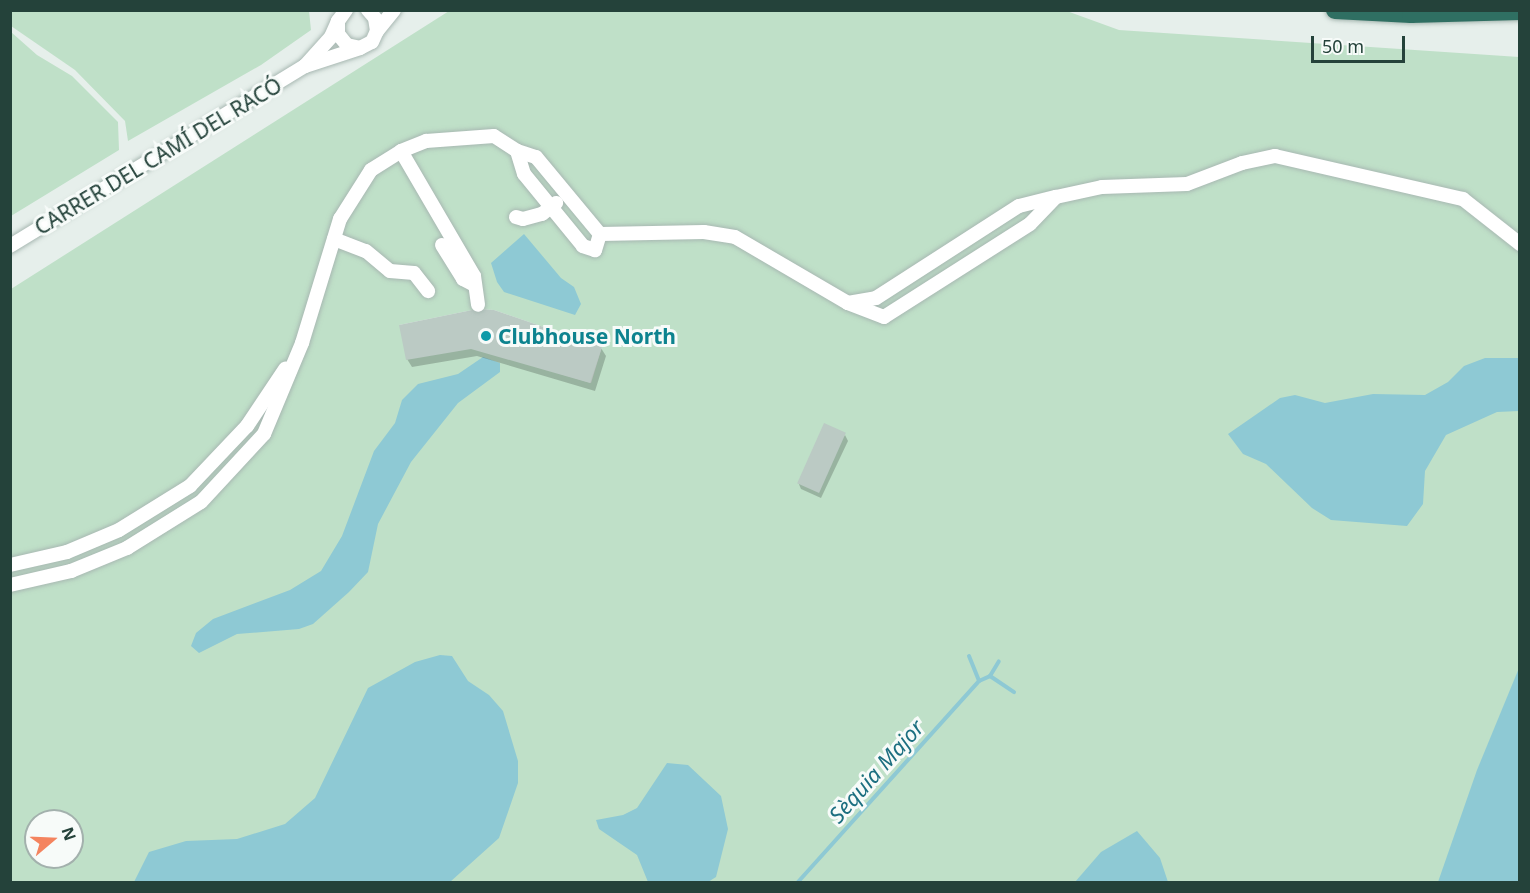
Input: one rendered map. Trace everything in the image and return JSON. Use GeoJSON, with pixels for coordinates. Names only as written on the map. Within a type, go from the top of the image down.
{"type":"FeatureCollection","features":[{"type":"Feature","properties":{"kind":"highway"},"geometry":{"type":"LineString","coordinates":[[1335,10],[1411,14],[1520,11]]}},
{"type":"Feature","properties":{"kind":"street"},"geometry":{"type":"LineString","coordinates":[[368,10],[375,18],[377,31]]}},
{"type":"Feature","properties":{"kind":"street"},"geometry":{"type":"LineString","coordinates":[[338,19],[342,41],[360,48],[372,42],[377,31],[394,10]]}},
{"type":"Feature","properties":{"kind":"street","name":"CARRER DEL CAMÍ DEL RACÓ"},"geometry":{"type":"LineString","coordinates":[[304,66],[331,37],[338,19]]}},
{"type":"Feature","properties":{"kind":"street","name":"CARRER DEL CAMÍ DEL RACÓ"},"geometry":{"type":"LineString","coordinates":[[10,246],[304,66],[360,48]]}},
{"type":"Feature","properties":{"kind":"street"},"geometry":{"type":"LineString","coordinates":[[302,342],[247,426],[190,486],[119,530],[67,552],[10,566],[12,584],[71,571],[127,548],[201,502],[264,434],[302,342],[340,219],[371,170],[400,151],[426,141],[494,136],[517,151],[536,157],[600,234]]}},
{"type":"Feature","properties":{"kind":"street"},"geometry":{"type":"LineString","coordinates":[[400,151],[474,276],[478,305]]}},
{"type":"Feature","properties":{"kind":"street"},"geometry":{"type":"LineString","coordinates":[[517,151],[524,174],[583,246],[596,249],[600,234]]}},
{"type":"Feature","properties":{"kind":"street"},"geometry":{"type":"LineString","coordinates":[[848,303],[876,298],[1019,206],[1102,187],[1187,184],[1242,163],[1275,156],[1462,199],[1520,244]]}},
{"type":"Feature","properties":{"kind":"street"},"geometry":{"type":"LineString","coordinates":[[516,217],[523,219],[551,207],[567,194]]}},
{"type":"Feature","properties":{"kind":"street"},"geometry":{"type":"LineString","coordinates":[[884,317],[1030,224],[1056,197]]}},
{"type":"Feature","properties":{"kind":"street"},"geometry":{"type":"LineString","coordinates":[[600,234],[704,232],[735,237],[848,303],[884,317]]}},
{"type":"Feature","properties":{"kind":"street"},"geometry":{"type":"LineString","coordinates":[[334,239],[366,251],[390,271],[414,273],[428,291]]}},
{"type":"Feature","properties":{"kind":"street"},"geometry":{"type":"LineString","coordinates":[[442,245],[463,279],[476,285]]}},
{"type":"Feature","properties":{"kind":"street"},"geometry":{"type":"LineString","coordinates":[[876,298],[884,317]]}},
{"type":"Feature","properties":{"kind":"street"},"geometry":{"type":"LineString","coordinates":[[67,552],[71,571]]}},
{"type":"Feature","properties":{"kind":"green space"},"geometry":{"type":"Polygon","coordinates":[[[1064,10],[1119,30],[1519,57],[1519,882],[11,882],[11,289],[449,11],[1064,10]],[[477,309],[399,325],[591,383],[602,347],[494,310],[477,309]]]}},
{"type":"Feature","properties":{"kind":"green space"},"geometry":{"type":"Polygon","coordinates":[[[10,11],[309,11],[311,30],[261,65],[128,141],[125,121],[75,70],[11,26],[10,11]]]}},
{"type":"Feature","properties":{"kind":"green space"},"geometry":{"type":"Polygon","coordinates":[[[11,32],[37,55],[72,76],[118,122],[119,150],[11,216],[11,32]]]}},
{"type":"Feature","properties":{"kind":"water"},"geometry":{"type":"Polygon","coordinates":[[[524,234],[561,278],[574,287],[581,304],[575,315],[504,292],[497,282],[491,263],[524,234]]]}},
{"type":"Feature","properties":{"kind":"water"},"geometry":{"type":"Polygon","coordinates":[[[483,357],[500,363],[500,372],[458,403],[411,462],[378,524],[368,572],[349,592],[313,624],[299,629],[237,634],[199,653],[191,646],[196,633],[213,619],[290,590],[321,571],[342,536],[374,451],[395,423],[402,400],[418,384],[458,374],[483,357]]]}},
{"type":"Feature","properties":{"kind":"water"},"geometry":{"type":"Polygon","coordinates":[[[1485,358],[1519,358],[1519,411],[1497,412],[1446,435],[1425,471],[1423,504],[1407,526],[1331,520],[1312,508],[1266,464],[1243,454],[1228,434],[1280,398],[1295,395],[1325,403],[1373,394],[1425,395],[1448,382],[1464,366],[1485,358]]]}},
{"type":"Feature","properties":{"kind":"water"},"geometry":{"type":"Polygon","coordinates":[[[440,655],[452,656],[468,681],[489,695],[503,711],[518,761],[518,783],[499,838],[450,882],[134,882],[149,852],[186,841],[237,839],[285,824],[315,798],[368,688],[415,662],[440,655]]]}},
{"type":"Feature","properties":{"kind":"water"},"geometry":{"type":"Polygon","coordinates":[[[1519,668],[1519,882],[1438,882],[1477,770],[1519,668]]]}},
{"type":"Feature","properties":{"kind":"water"},"geometry":{"type":"Polygon","coordinates":[[[667,763],[688,765],[721,796],[728,829],[716,877],[708,882],[648,882],[637,855],[599,829],[596,820],[623,815],[637,808],[667,763]]]}},
{"type":"Feature","properties":{"kind":"water"},"geometry":{"type":"Polygon","coordinates":[[[1137,831],[1160,858],[1168,882],[1075,882],[1101,852],[1137,831]]]}},
{"type":"Feature","properties":{"kind":"building","name":"Clubhouse North"},"geometry":{"type":"Polygon","coordinates":[[[477,309],[494,310],[602,347],[590,383],[471,349],[406,360],[399,325],[477,309]]]}},
{"type":"Feature","properties":{"kind":"building"},"geometry":{"type":"Polygon","coordinates":[[[824,423],[846,433],[819,493],[797,483],[824,423]]]}},
{"type":"Feature","properties":{"kind":"waterway","name":"Sèquia Major"},"geometry":{"type":"LineString","coordinates":[[969,656],[979,681]]}},
{"type":"Feature","properties":{"kind":"waterway","name":"Sèquia Major"},"geometry":{"type":"LineString","coordinates":[[990,676],[999,661]]}},
{"type":"Feature","properties":{"kind":"waterway","name":"Sèquia Major"},"geometry":{"type":"LineString","coordinates":[[798,882],[979,681],[990,676],[1014,692]]}},
{"type":"Feature","properties":{"kind":"place","name":"Clubhouse North"},"geometry":{"type":"Point","coordinates":[486,336]}}]}
